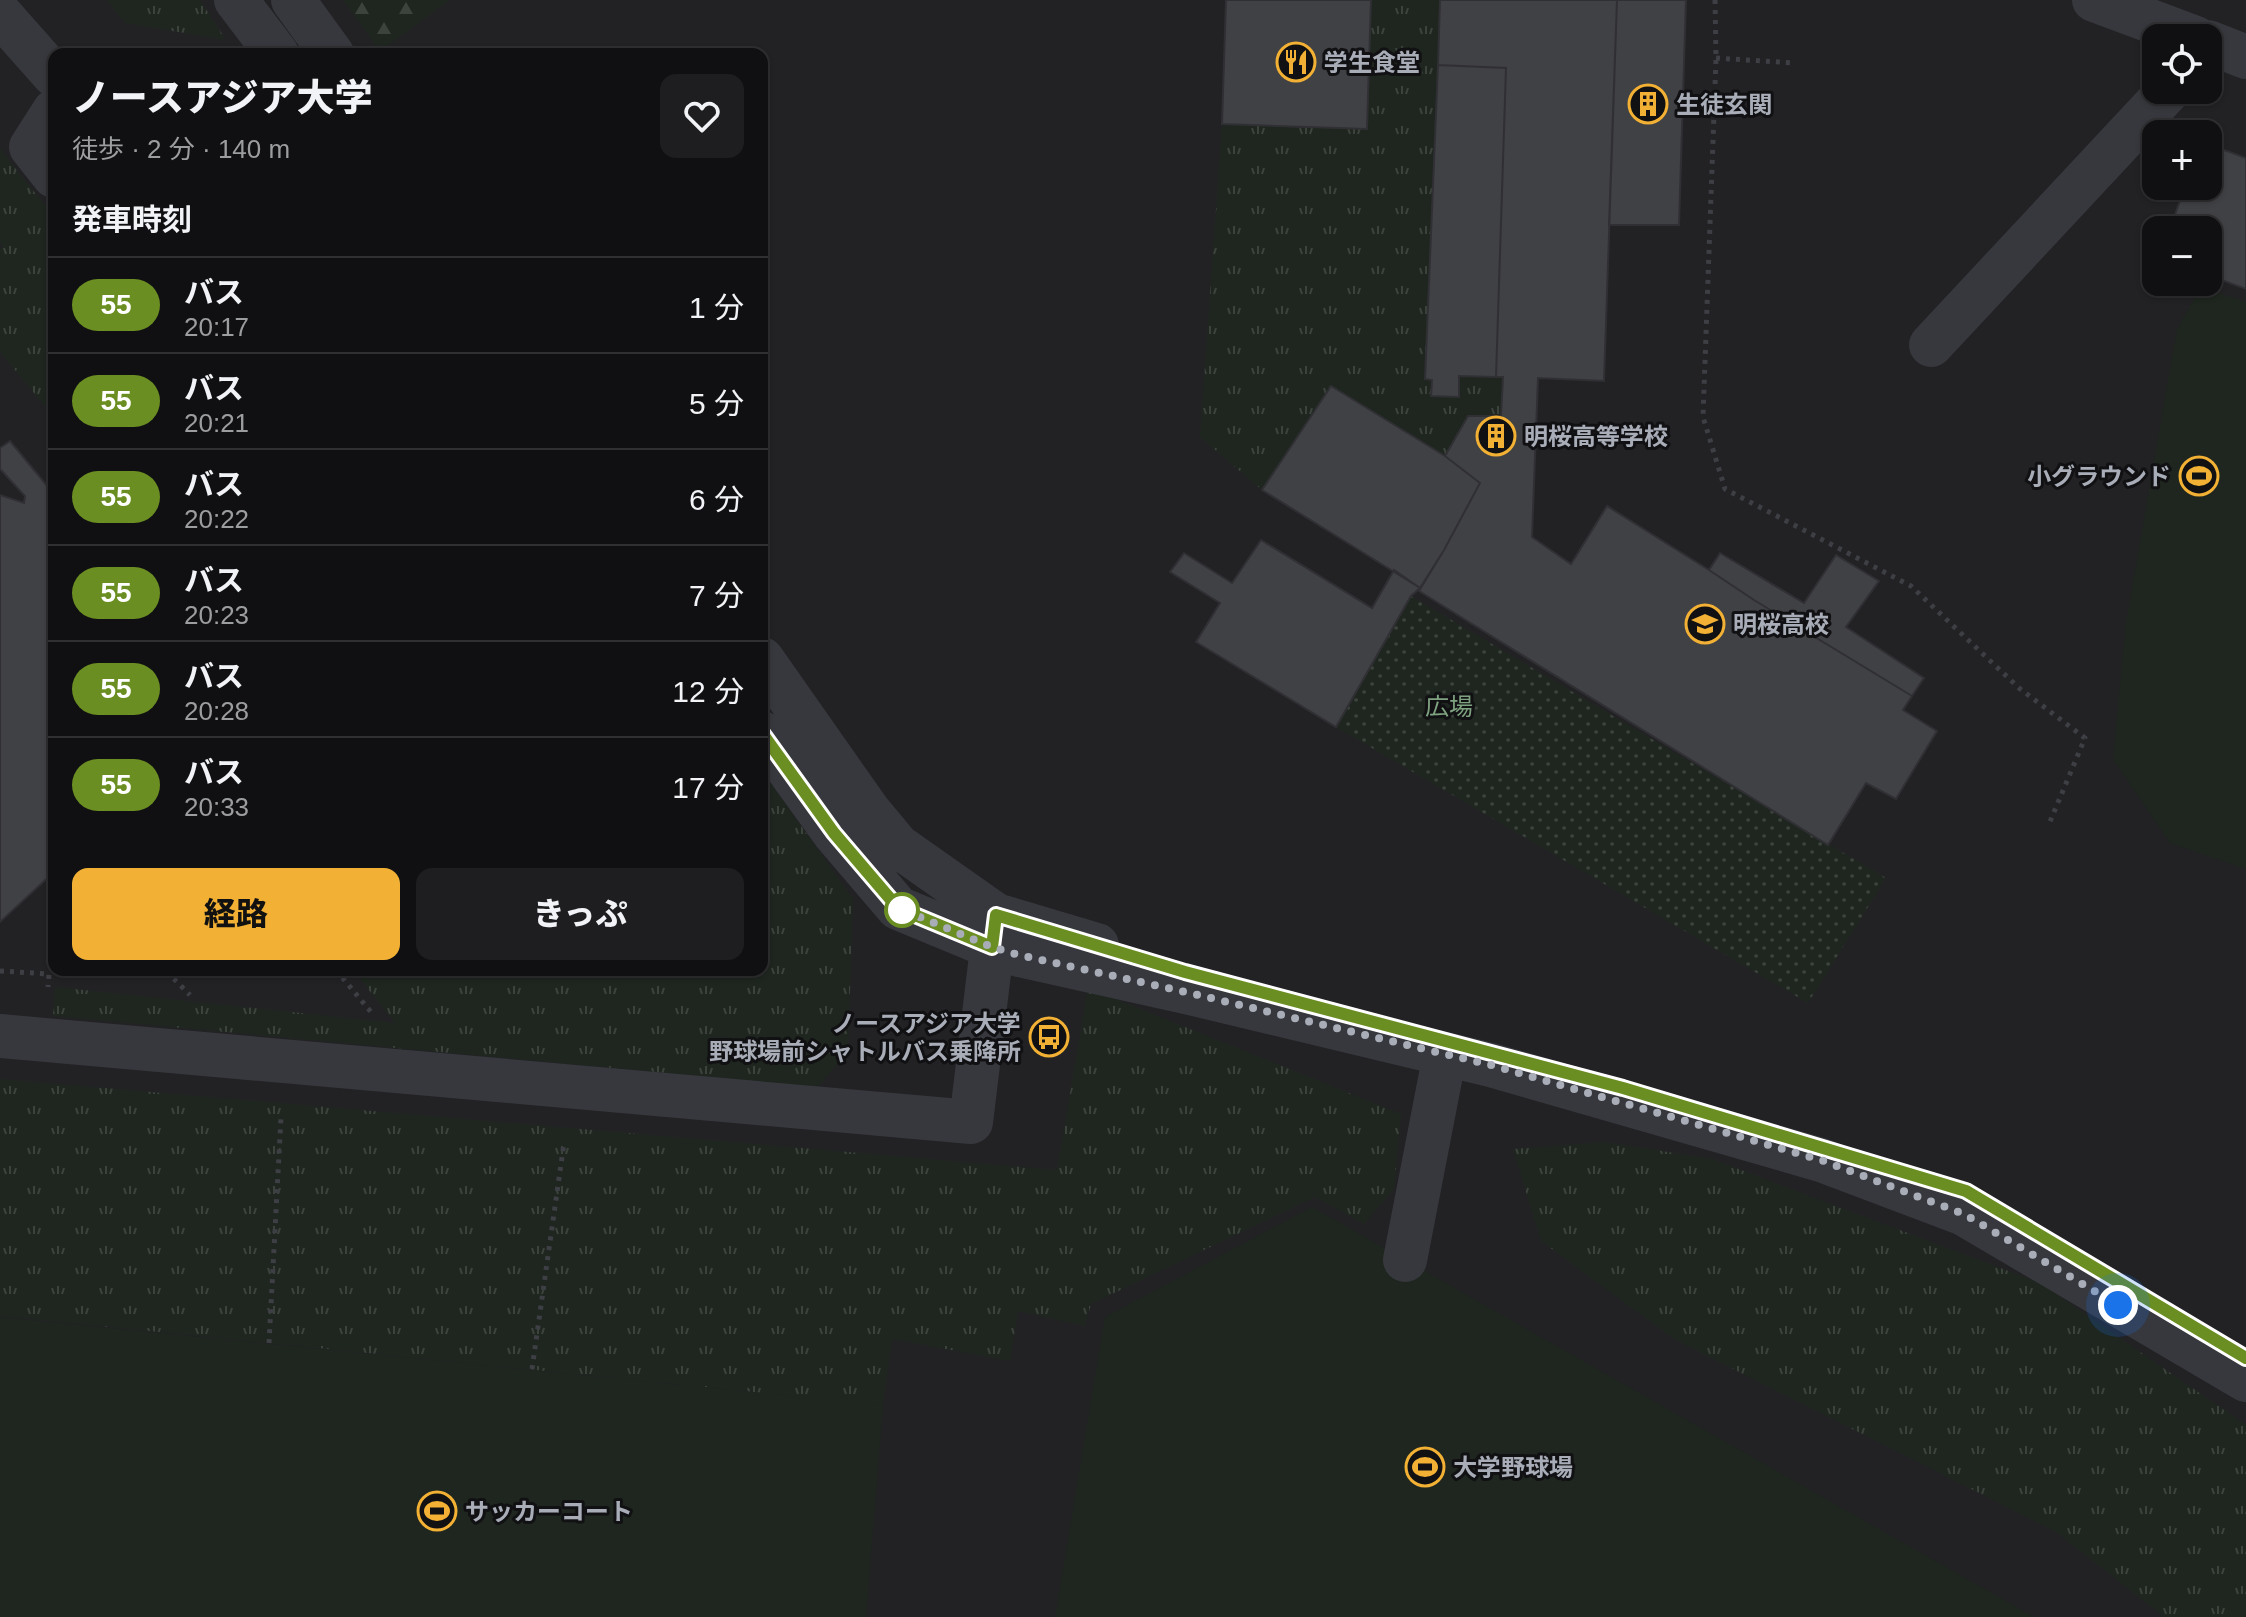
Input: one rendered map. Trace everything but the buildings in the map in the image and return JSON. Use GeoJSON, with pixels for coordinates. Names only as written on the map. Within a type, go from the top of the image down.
{"type":"FeatureCollection","features":[{"type":"Feature","properties":{"kind":"lane"},"geometry":{"type":"LineString","coordinates":[[236,0],[272,48]]}},
{"type":"Feature","properties":{"kind":"lane"},"geometry":{"type":"LineString","coordinates":[[293,0],[328,48]]}},
{"type":"Feature","properties":{"kind":"lane"},"geometry":{"type":"LineString","coordinates":[[2094,0],[2157,24]]}},
{"type":"Feature","properties":{"kind":"lane"},"geometry":{"type":"LineString","coordinates":[[0,14],[48,68]]}},
{"type":"Feature","properties":{"kind":"lane"},"geometry":{"type":"LineString","coordinates":[[1931,345],[2156,104]]}},
{"type":"Feature","properties":{"kind":"lane"},"geometry":{"type":"LineString","coordinates":[[48,120],[31,147],[48,168]]}},
{"type":"Feature","properties":{"kind":"lane"},"geometry":{"type":"LineString","coordinates":[[768,668],[868,810],[898,846],[994,931],[1506,1069],[1821,1160],[1964,1214],[2246,1380]]}},
{"type":"Feature","properties":{"kind":"lane"},"geometry":{"type":"LineString","coordinates":[[768,741],[834,833],[898,908],[1185,972],[1623,1088],[1966,1191],[2246,1358]]}},
{"type":"Feature","properties":{"kind":"lane"},"geometry":{"type":"LineString","coordinates":[[0,1036],[971,1122],[994,931]]}},
{"type":"Feature","properties":{"kind":"lane"},"geometry":{"type":"LineString","coordinates":[[1405,1260],[1445,1054]]}},
{"type":"Feature","properties":{"kind":"path"},"geometry":{"type":"LineString","coordinates":[[1715,0],[1716,58],[1703,417],[1725,489],[1911,586],[2019,688],[2085,738],[2049,824]]}},
{"type":"Feature","properties":{"kind":"path"},"geometry":{"type":"LineString","coordinates":[[1716,58],[1794,63]]}},
{"type":"Feature","properties":{"kind":"path"},"geometry":{"type":"LineString","coordinates":[[269,1343],[285,1060]]}},
{"type":"Feature","properties":{"kind":"path"},"geometry":{"type":"LineString","coordinates":[[532,1369],[572,1086]]}},
{"type":"Feature","properties":{"kind":"shaded area"},"geometry":{"type":"Polygon","coordinates":[[[0,0],[2246,0],[2246,1617],[0,1617],[0,0]]]}},
{"type":"Feature","properties":{"kind":"green space"},"geometry":{"type":"Polygon","coordinates":[[[107,0],[200,0],[226,40],[125,23],[107,0]]]}},
{"type":"Feature","properties":{"kind":"green space"},"geometry":{"type":"Polygon","coordinates":[[[343,0],[450,0],[384,48],[378,48],[343,0]]]}},
{"type":"Feature","properties":{"kind":"green space"},"geometry":{"type":"Polygon","coordinates":[[[1371,0],[1440,0],[1425,378],[1432,380],[1432,396],[1459,396],[1459,376],[1503,377],[1501,416],[1468,416],[1445,456],[1331,386],[1262,490],[1200,437],[1222,124],[1367,129],[1371,0]]]}},
{"type":"Feature","properties":{"kind":"green space"},"geometry":{"type":"Polygon","coordinates":[[[0,149],[48,209],[48,410],[0,352],[0,250],[3,246],[0,242],[0,149]]]}},
{"type":"Feature","properties":{"kind":"green space","name":"小グラウンド"},"geometry":{"type":"Polygon","coordinates":[[[2222,294],[2246,302],[2246,869],[2170,843],[2113,759],[2126,623],[2177,329],[2196,296],[2222,294]]]}},
{"type":"Feature","properties":{"kind":"green space","name":"広場"},"geometry":{"type":"Polygon","coordinates":[[[1411,596],[1886,878],[1808,1003],[1336,727],[1411,596]]]}},
{"type":"Feature","properties":{"kind":"green space"},"geometry":{"type":"Polygon","coordinates":[[[768,779],[853,899],[848,1051],[818,1087],[53,1016],[55,987],[395,1023],[358,976],[768,976],[768,779]]]}},
{"type":"Feature","properties":{"kind":"green space"},"geometry":{"type":"Polygon","coordinates":[[[1088,988],[1401,1114],[1394,1189],[1364,1224],[1315,1197],[1091,1304],[1085,1326],[1018,1311],[1010,1361],[892,1339],[883,1405],[0,1316],[0,1079],[1057,1170],[1088,988]]]}},
{"type":"Feature","properties":{"kind":"green space"},"geometry":{"type":"Polygon","coordinates":[[[1605,1142],[1712,1159],[2040,1283],[2246,1425],[2246,1617],[2164,1617],[2055,1531],[1674,1339],[1541,1241],[1513,1149],[1605,1142]]]}},
{"type":"Feature","properties":{"kind":"green space","name":"大学野球場"},"geometry":{"type":"Polygon","coordinates":[[[1312,1207],[2034,1617],[1055,1617],[1105,1317],[1312,1207]]]}},
{"type":"Feature","properties":{"kind":"green space","name":"サッカーコート"},"geometry":{"type":"Polygon","coordinates":[[[0,1317],[883,1405],[866,1617],[0,1617],[0,1317]]]}},
{"type":"Feature","properties":{"kind":"bus line","name":"55"},"geometry":{"type":"LineString","coordinates":[[768,741],[834,833],[898,908],[992,947],[996,915],[1185,972],[1623,1088],[1966,1191],[2246,1358]]}},
{"type":"Feature","properties":{"kind":"place","name":"学生食堂"},"geometry":{"type":"Point","coordinates":[1296,62]}},
{"type":"Feature","properties":{"kind":"place","name":"生徒玄関"},"geometry":{"type":"Point","coordinates":[1648,104]}},
{"type":"Feature","properties":{"kind":"place","name":"明桜高等学校"},"geometry":{"type":"Point","coordinates":[1496,436]}},
{"type":"Feature","properties":{"kind":"place","name":"小グラウンド"},"geometry":{"type":"Point","coordinates":[2199,476]}},
{"type":"Feature","properties":{"kind":"place","name":"明桜高校"},"geometry":{"type":"Point","coordinates":[1705,624]}},
{"type":"Feature","properties":{"kind":"place","name":"ノースアジア大学 野球場前シャトルバス乗降所"},"geometry":{"type":"Point","coordinates":[1049,1037]}},
{"type":"Feature","properties":{"kind":"place","name":"大学野球場"},"geometry":{"type":"Point","coordinates":[1425,1467]}},
{"type":"Feature","properties":{"kind":"place","name":"サッカーコート"},"geometry":{"type":"Point","coordinates":[437,1511]}},
{"type":"Feature","properties":{"kind":"route"},"geometry":{"type":"LineString","coordinates":[[902,910],[898,908],[1019,955],[1491,1065],[1821,1160],[1964,1214],[2118,1305]]}}]}
